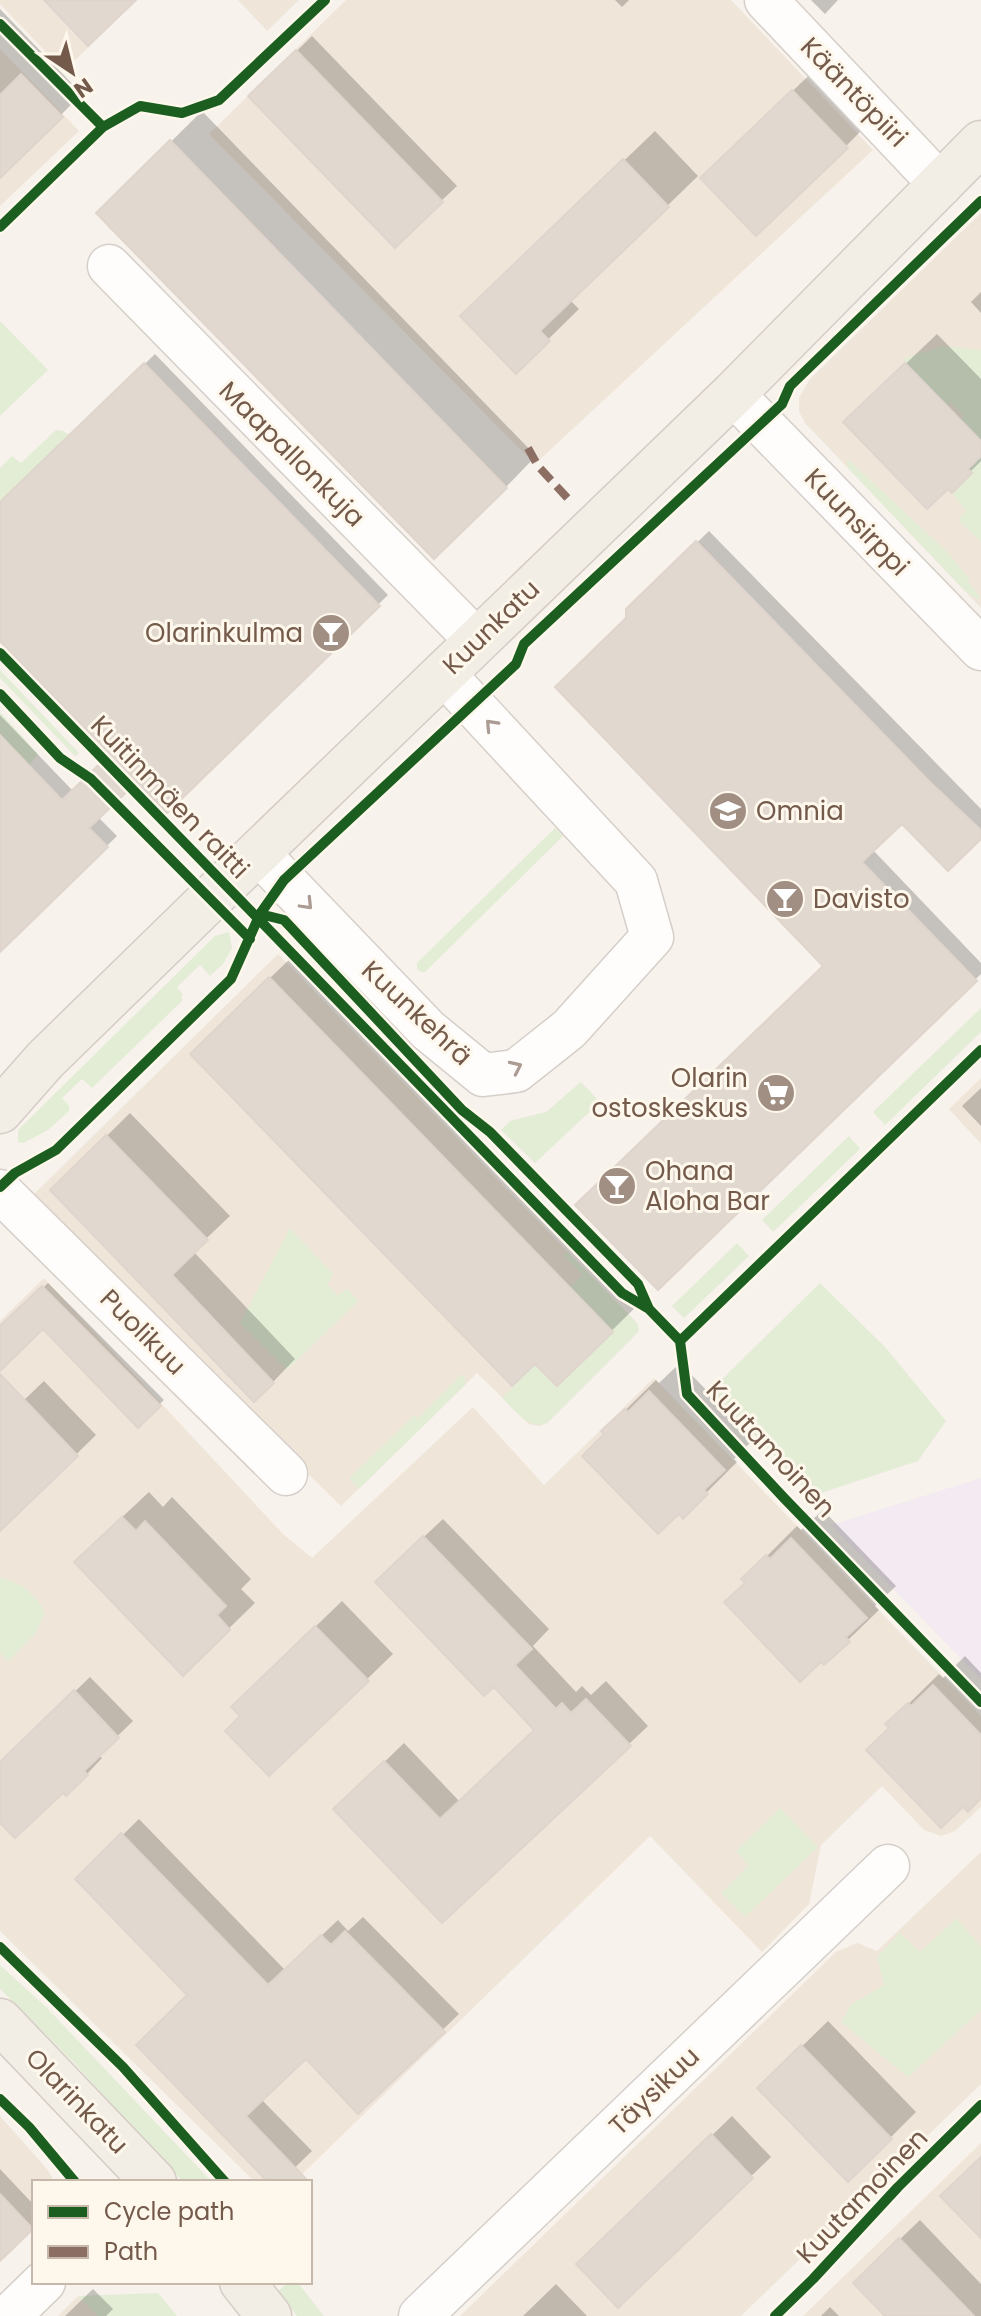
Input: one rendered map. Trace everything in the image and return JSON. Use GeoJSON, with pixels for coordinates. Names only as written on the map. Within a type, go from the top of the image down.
{"type":"FeatureCollection","features":[{"type":"Feature","properties":{"kind":"main road","name":"Kuunkatu"},"geometry":{"type":"LineString","coordinates":[[0,1111],[45,1060],[733,394],[981,143]]}},
{"type":"Feature","properties":{"kind":"main road","name":"Olarinkatu"},"geometry":{"type":"LineString","coordinates":[[0,2021],[150,2180]]}},
{"type":"Feature","properties":{"kind":"main road"},"geometry":{"type":"LineString","coordinates":[[244,2284],[269,2316]]}},
{"type":"Feature","properties":{"kind":"street","name":"Kääntöpiiri"},"geometry":{"type":"LineString","coordinates":[[766,0],[941,185]]}},
{"type":"Feature","properties":{"kind":"street","name":"Maapallonkuja"},"geometry":{"type":"LineString","coordinates":[[109,266],[476,640]]}},
{"type":"Feature","properties":{"kind":"street","name":"Kuunsirppi"},"geometry":{"type":"LineString","coordinates":[[733,394],[981,649]]}},
{"type":"Feature","properties":{"kind":"street","name":"Kuunkehrä"},"geometry":{"type":"LineString","coordinates":[[258,853],[428,1030],[483,1075],[516,1071],[569,1029],[652,937],[636,881],[443,673]]}},
{"type":"Feature","properties":{"kind":"street","name":"Puolikuu"},"geometry":{"type":"LineString","coordinates":[[0,1191],[286,1474]]}},
{"type":"Feature","properties":{"kind":"street","name":"Täysikuu"},"geometry":{"type":"LineString","coordinates":[[420,2316],[888,1866]]}},
{"type":"Feature","properties":{"kind":"street"},"geometry":{"type":"LineString","coordinates":[[9,2316],[42,2284]]}},
{"type":"Feature","properties":{"kind":"shaded area"},"geometry":{"type":"Polygon","coordinates":[[[0,0],[137,0],[64,71],[0,4],[0,0]]]}},
{"type":"Feature","properties":{"kind":"shaded area"},"geometry":{"type":"Polygon","coordinates":[[[238,0],[299,0],[267,31],[238,0]]]}},
{"type":"Feature","properties":{"kind":"shaded area"},"geometry":{"type":"Polygon","coordinates":[[[346,0],[731,0],[873,150],[535,464],[209,134],[346,0]]]}},
{"type":"Feature","properties":{"kind":"shaded area"},"geometry":{"type":"Polygon","coordinates":[[[0,49],[79,131],[0,206],[0,49]]]}},
{"type":"Feature","properties":{"kind":"shaded area"},"geometry":{"type":"Polygon","coordinates":[[[981,213],[981,608],[805,423],[799,411],[799,398],[810,379],[981,213]]]}},
{"type":"Feature","properties":{"kind":"shaded area"},"geometry":{"type":"Polygon","coordinates":[[[278,954],[637,1323],[639,1331],[547,1423],[539,1426],[529,1424],[477,1373],[341,1506],[223,1391],[33,1195],[278,954]]]}},
{"type":"Feature","properties":{"kind":"shaded area"},"geometry":{"type":"Polygon","coordinates":[[[981,1078],[981,1144],[949,1109],[981,1078]]]}},
{"type":"Feature","properties":{"kind":"shaded area"},"geometry":{"type":"Polygon","coordinates":[[[44,1278],[283,1534],[312,1558],[473,1407],[544,1485],[654,1378],[981,1716],[981,1807],[955,1831],[941,1836],[924,1830],[882,1786],[821,1845],[809,1904],[762,1952],[650,1836],[296,2180],[253,2180],[0,1931],[0,1321],[44,1278]]]}},
{"type":"Feature","properties":{"kind":"shaded area"},"geometry":{"type":"Polygon","coordinates":[[[981,1478],[981,1679],[831,1525],[981,1478]]]}},
{"type":"Feature","properties":{"kind":"shaded area"},"geometry":{"type":"Polygon","coordinates":[[[981,1852],[981,2084],[741,2316],[460,2316],[836,1952],[857,1943],[877,1951],[981,1852]]]}},
{"type":"Feature","properties":{"kind":"shaded area"},"geometry":{"type":"Polygon","coordinates":[[[0,2116],[54,2180],[32,2180],[32,2230],[0,2261],[0,2116]]]}},
{"type":"Feature","properties":{"kind":"shaded area"},"geometry":{"type":"Polygon","coordinates":[[[981,2143],[981,2316],[803,2316],[981,2143]]]}},
{"type":"Feature","properties":{"kind":"shaded area"},"geometry":{"type":"Polygon","coordinates":[[[78,2296],[98,2316],[58,2316],[78,2296]]]}},
{"type":"Feature","properties":{"kind":"green space"},"geometry":{"type":"Polygon","coordinates":[[[0,321],[48,370],[0,416],[0,321]]]}},
{"type":"Feature","properties":{"kind":"green space"},"geometry":{"type":"Polygon","coordinates":[[[944,346],[981,350],[981,441],[961,419],[964,416],[951,402],[947,406],[902,359],[944,346]]]}},
{"type":"Feature","properties":{"kind":"green space"},"geometry":{"type":"Polygon","coordinates":[[[56,430],[69,435],[0,502],[0,468],[12,456],[21,463],[56,430]]]}},
{"type":"Feature","properties":{"kind":"green space"},"geometry":{"type":"Polygon","coordinates":[[[981,456],[981,542],[958,520],[966,511],[952,493],[971,473],[968,469],[981,456]]]}},
{"type":"Feature","properties":{"kind":"green space"},"geometry":{"type":"Polygon","coordinates":[[[849,460],[947,552],[981,598],[977,599],[965,591],[848,468],[846,463],[849,460]]]}},
{"type":"Feature","properties":{"kind":"green space"},"geometry":{"type":"Polygon","coordinates":[[[0,670],[79,753],[75,756],[0,678],[0,670]]]}},
{"type":"Feature","properties":{"kind":"green space"},"geometry":{"type":"Polygon","coordinates":[[[0,712],[38,754],[29,765],[0,735],[0,712]]]}},
{"type":"Feature","properties":{"kind":"green space"},"geometry":{"type":"Polygon","coordinates":[[[555,828],[563,836],[425,972],[417,969],[417,963],[555,828]]]}},
{"type":"Feature","properties":{"kind":"green space"},"geometry":{"type":"Polygon","coordinates":[[[229,932],[232,948],[223,964],[210,976],[200,965],[177,987],[183,1000],[92,1088],[82,1079],[62,1098],[69,1111],[48,1130],[23,1143],[18,1142],[18,1130],[215,936],[229,932]]]}},
{"type":"Feature","properties":{"kind":"green space"},"geometry":{"type":"Polygon","coordinates":[[[981,1008],[981,1032],[885,1125],[873,1112],[981,1008]]]}},
{"type":"Feature","properties":{"kind":"green space"},"geometry":{"type":"Polygon","coordinates":[[[581,1082],[600,1102],[535,1163],[501,1130],[510,1121],[546,1112],[581,1082]]]}},
{"type":"Feature","properties":{"kind":"green space"},"geometry":{"type":"Polygon","coordinates":[[[849,1136],[860,1149],[773,1232],[762,1220],[849,1136]]]}},
{"type":"Feature","properties":{"kind":"green space"},"geometry":{"type":"Polygon","coordinates":[[[290,1228],[333,1274],[327,1284],[338,1296],[347,1288],[358,1301],[287,1370],[240,1323],[290,1228]]]}},
{"type":"Feature","properties":{"kind":"green space"},"geometry":{"type":"Polygon","coordinates":[[[737,1243],[749,1256],[684,1318],[672,1306],[737,1243]]]}},
{"type":"Feature","properties":{"kind":"green space"},"geometry":{"type":"Polygon","coordinates":[[[567,1252],[637,1323],[639,1331],[547,1423],[534,1424],[522,1418],[502,1398],[535,1364],[558,1386],[613,1332],[570,1287],[582,1275],[563,1255],[567,1252]]]}},
{"type":"Feature","properties":{"kind":"green space"},"geometry":{"type":"Polygon","coordinates":[[[820,1283],[886,1348],[946,1421],[918,1461],[812,1496],[711,1390],[820,1283]]]}},
{"type":"Feature","properties":{"kind":"green space"},"geometry":{"type":"Polygon","coordinates":[[[462,1374],[466,1379],[465,1385],[359,1489],[349,1478],[415,1415],[418,1418],[462,1374]]]}},
{"type":"Feature","properties":{"kind":"green space"},"geometry":{"type":"Polygon","coordinates":[[[0,1578],[27,1590],[45,1613],[35,1634],[8,1662],[0,1653],[0,1578]]]}},
{"type":"Feature","properties":{"kind":"green space"},"geometry":{"type":"Polygon","coordinates":[[[780,1808],[818,1847],[745,1917],[721,1893],[749,1865],[736,1851],[780,1808]]]}},
{"type":"Feature","properties":{"kind":"green space"},"geometry":{"type":"Polygon","coordinates":[[[957,1918],[981,1947],[981,2010],[908,2077],[841,2022],[852,2004],[884,1985],[877,1957],[900,1933],[920,1952],[957,1918]]]}},
{"type":"Feature","properties":{"kind":"green space"},"geometry":{"type":"Polygon","coordinates":[[[0,1965],[47,2008],[210,2180],[181,2180],[74,2063],[0,1989],[0,1965]]]}},
{"type":"Feature","properties":{"kind":"green space"},"geometry":{"type":"Polygon","coordinates":[[[287,2284],[299,2284],[324,2316],[297,2316],[277,2292],[287,2284]]]}},
{"type":"Feature","properties":{"kind":"green space"},"geometry":{"type":"Polygon","coordinates":[[[158,2293],[177,2316],[98,2316],[78,2296],[158,2293]]]}},
{"type":"Feature","properties":{"kind":"building"},"geometry":{"type":"Polygon","coordinates":[[[44,0],[136,0],[88,46],[44,0]]]}},
{"type":"Feature","properties":{"kind":"building"},"geometry":{"type":"Polygon","coordinates":[[[296,50],[443,202],[395,248],[248,96],[296,50]]]}},
{"type":"Feature","properties":{"kind":"building"},"geometry":{"type":"Polygon","coordinates":[[[21,74],[63,117],[0,178],[0,95],[21,74]]]}},
{"type":"Feature","properties":{"kind":"building"},"geometry":{"type":"Polygon","coordinates":[[[792,90],[848,148],[756,236],[700,178],[792,90]]]}},
{"type":"Feature","properties":{"kind":"building"},"geometry":{"type":"Polygon","coordinates":[[[170,140],[507,488],[434,559],[96,213],[170,140]]]}},
{"type":"Feature","properties":{"kind":"building"},"geometry":{"type":"Polygon","coordinates":[[[623,159],[669,207],[540,331],[550,341],[516,374],[460,316],[623,159]]]}},
{"type":"Feature","properties":{"kind":"building"},"geometry":{"type":"Polygon","coordinates":[[[144,363],[380,606],[167,813],[137,782],[89,828],[108,847],[0,952],[0,735],[62,800],[110,754],[0,641],[0,502],[144,363]]]}},
{"type":"Feature","properties":{"kind":"building"},"geometry":{"type":"Polygon","coordinates":[[[905,363],[981,441],[981,456],[968,469],[972,473],[952,493],[948,489],[927,509],[843,422],[905,363]]]}},
{"type":"Feature","properties":{"kind":"building"},"geometry":{"type":"Polygon","coordinates":[[[696,541],[930,782],[981,830],[981,839],[948,871],[902,824],[862,862],[977,981],[658,1290],[575,1205],[823,966],[555,687],[626,618],[626,609],[696,541]]]}},
{"type":"Feature","properties":{"kind":"building"},"geometry":{"type":"Polygon","coordinates":[[[269,977],[613,1332],[557,1386],[535,1364],[512,1386],[190,1054],[269,977]]]}},
{"type":"Feature","properties":{"kind":"building"},"geometry":{"type":"Polygon","coordinates":[[[106,1135],[208,1240],[172,1275],[274,1383],[254,1402],[50,1190],[106,1135]]]}},
{"type":"Feature","properties":{"kind":"building"},"geometry":{"type":"Polygon","coordinates":[[[42,1286],[161,1406],[138,1428],[43,1329],[0,1371],[0,1326],[42,1286]]]}},
{"type":"Feature","properties":{"kind":"building"},"geometry":{"type":"Polygon","coordinates":[[[0,1374],[78,1456],[0,1531],[0,1374]]]}},
{"type":"Feature","properties":{"kind":"building"},"geometry":{"type":"Polygon","coordinates":[[[649,1391],[725,1470],[704,1490],[708,1494],[683,1519],[679,1514],[658,1534],[582,1456],[604,1434],[601,1431],[625,1409],[628,1412],[649,1391]]]}},
{"type":"Feature","properties":{"kind":"building"},"geometry":{"type":"Polygon","coordinates":[[[122,1517],[136,1531],[145,1521],[226,1606],[217,1615],[230,1630],[183,1676],[74,1562],[122,1517]]]}},
{"type":"Feature","properties":{"kind":"building"},"geometry":{"type":"Polygon","coordinates":[[[423,1536],[532,1649],[515,1665],[556,1709],[562,1703],[571,1713],[586,1699],[631,1746],[442,1923],[333,1809],[384,1761],[440,1819],[534,1730],[494,1687],[484,1696],[375,1582],[423,1536]]]}},
{"type":"Feature","properties":{"kind":"building"},"geometry":{"type":"Polygon","coordinates":[[[791,1538],[867,1618],[846,1637],[850,1642],[824,1665],[821,1662],[800,1682],[724,1602],[745,1583],[741,1579],[766,1555],[770,1559],[791,1538]]]}},
{"type":"Feature","properties":{"kind":"building"},"geometry":{"type":"Polygon","coordinates":[[[315,1626],[369,1681],[269,1776],[225,1731],[240,1716],[231,1707],[315,1626]]]}},
{"type":"Feature","properties":{"kind":"building"},"geometry":{"type":"Polygon","coordinates":[[[933,1685],[981,1735],[981,1798],[968,1812],[963,1807],[941,1828],[866,1750],[889,1728],[885,1724],[908,1703],[911,1706],[933,1685]]]}},
{"type":"Feature","properties":{"kind":"building"},"geometry":{"type":"Polygon","coordinates":[[[74,1690],[119,1738],[84,1771],[88,1775],[66,1796],[63,1793],[15,1838],[0,1823],[0,1762],[74,1690]]]}},
{"type":"Feature","properties":{"kind":"building"},"geometry":{"type":"Polygon","coordinates":[[[121,1833],[268,1985],[321,1935],[331,1945],[345,1931],[445,2032],[358,2114],[306,2059],[246,2116],[307,2180],[266,2180],[136,2045],[187,1995],[75,1879],[121,1833]]]}},
{"type":"Feature","properties":{"kind":"building"},"geometry":{"type":"Polygon","coordinates":[[[801,2045],[892,2139],[848,2182],[757,2088],[801,2045]]]}},
{"type":"Feature","properties":{"kind":"building"},"geometry":{"type":"Polygon","coordinates":[[[711,2134],[753,2178],[618,2308],[576,2264],[711,2134]]]}},
{"type":"Feature","properties":{"kind":"building"},"geometry":{"type":"Polygon","coordinates":[[[981,2157],[981,2238],[940,2196],[981,2157]]]}},
{"type":"Feature","properties":{"kind":"building"},"geometry":{"type":"Polygon","coordinates":[[[0,2194],[32,2230],[0,2261],[0,2194]]]}},
{"type":"Feature","properties":{"kind":"building"},"geometry":{"type":"Polygon","coordinates":[[[899,2238],[974,2316],[885,2316],[853,2283],[899,2238]]]}},
{"type":"Feature","properties":{"kind":"marked path"},"geometry":{"type":"LineString","coordinates":[[528,448],[538,466],[572,503]]}},
{"type":"Feature","properties":{"kind":"cycle path"},"geometry":{"type":"LineString","coordinates":[[0,227],[103,127],[140,106],[182,113],[219,100],[325,0]]}},
{"type":"Feature","properties":{"kind":"cycle path"},"geometry":{"type":"LineString","coordinates":[[0,24],[103,127]]}},
{"type":"Feature","properties":{"kind":"cycle path"},"geometry":{"type":"LineString","coordinates":[[0,1187],[15,1173],[56,1150],[231,979],[260,914],[284,880],[516,664],[524,644],[782,404],[790,386],[981,201]]}},
{"type":"Feature","properties":{"kind":"cycle path","name":"Kuitinmäen raitti"},"geometry":{"type":"LineString","coordinates":[[0,653],[622,1293],[649,1309]]}},
{"type":"Feature","properties":{"kind":"cycle path"},"geometry":{"type":"LineString","coordinates":[[0,694],[60,758],[91,779],[250,939]]}},
{"type":"Feature","properties":{"kind":"cycle path"},"geometry":{"type":"LineString","coordinates":[[260,914],[284,920],[462,1110],[490,1132],[638,1284],[649,1309],[680,1341]]}},
{"type":"Feature","properties":{"kind":"cycle path","name":"Kuutamoinen"},"geometry":{"type":"LineString","coordinates":[[981,1050],[680,1341],[687,1394],[981,1702]]}},
{"type":"Feature","properties":{"kind":"cycle path"},"geometry":{"type":"LineString","coordinates":[[0,1947],[123,2067],[223,2180]]}},
{"type":"Feature","properties":{"kind":"cycle path"},"geometry":{"type":"LineString","coordinates":[[0,2099],[29,2127],[73,2180]]}},
{"type":"Feature","properties":{"kind":"cycle path","name":"Kuutamoinen"},"geometry":{"type":"LineString","coordinates":[[775,2316],[981,2105]]}},
{"type":"Feature","properties":{"kind":"place","name":"Olarinkulma"},"geometry":{"type":"Point","coordinates":[331,633]}},
{"type":"Feature","properties":{"kind":"place","name":"Omnia"},"geometry":{"type":"Point","coordinates":[728,811]}},
{"type":"Feature","properties":{"kind":"place","name":"Davisto"},"geometry":{"type":"Point","coordinates":[785,899]}},
{"type":"Feature","properties":{"kind":"place","name":"Olarin ostoskeskus"},"geometry":{"type":"Point","coordinates":[776,1093]}},
{"type":"Feature","properties":{"kind":"place","name":"Ohana Aloha Bar"},"geometry":{"type":"Point","coordinates":[617,1186]}}]}
